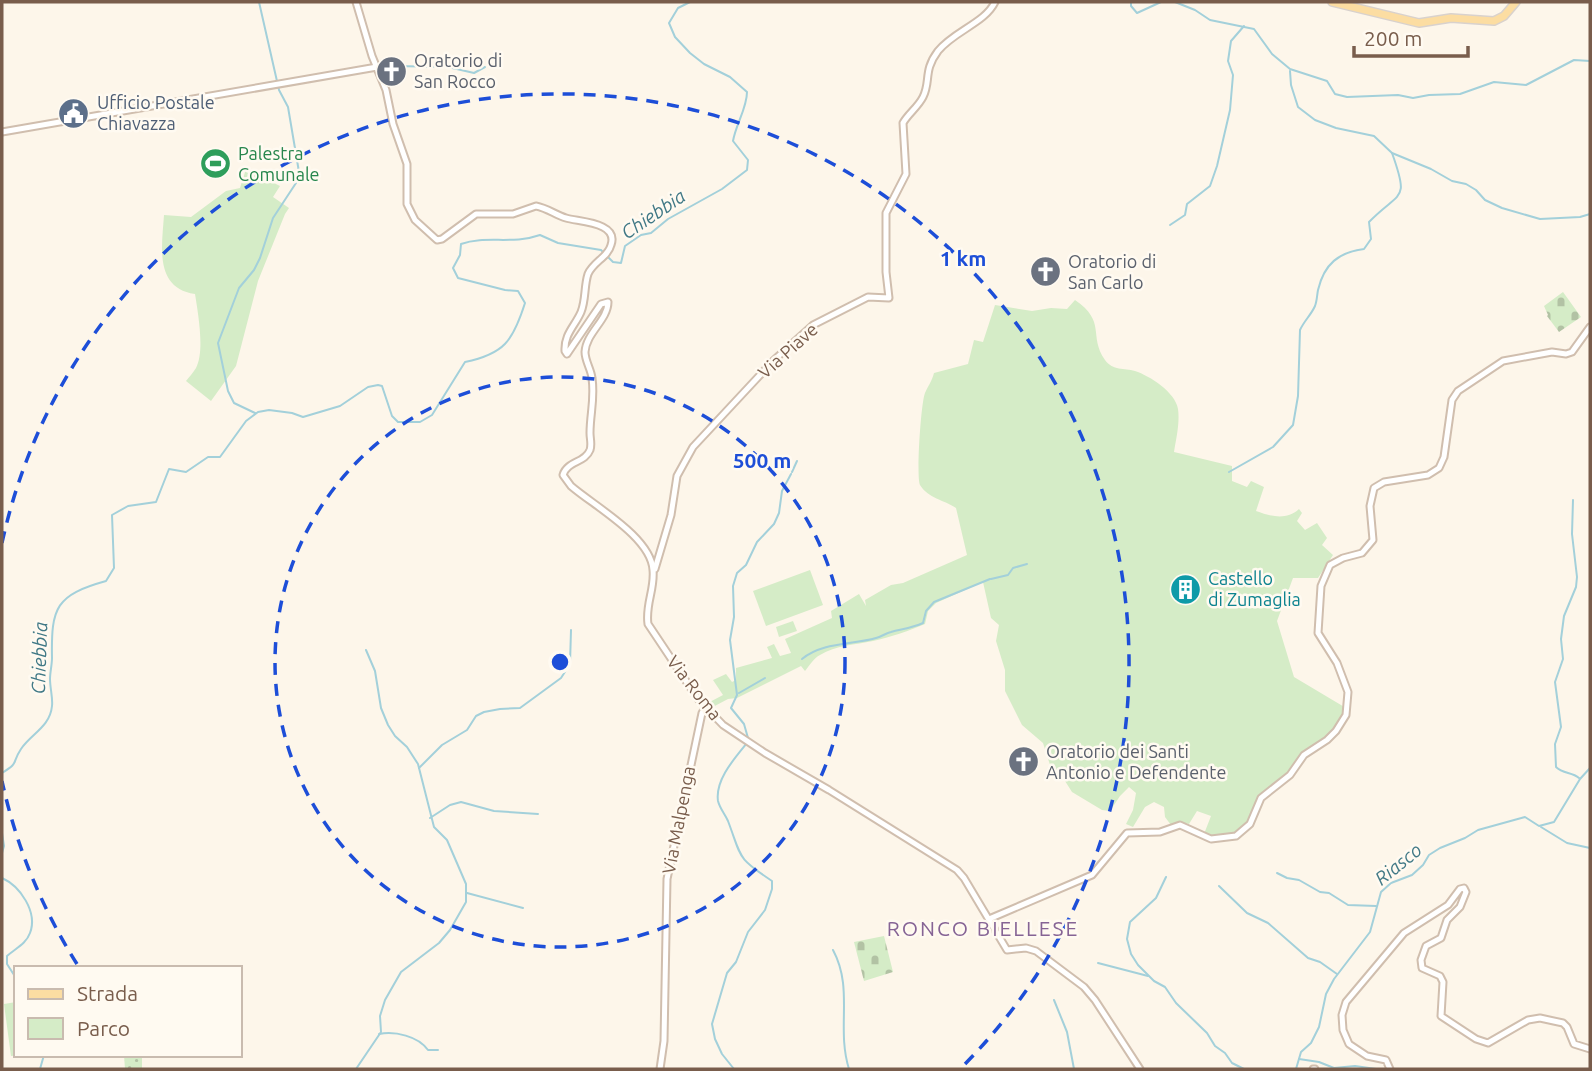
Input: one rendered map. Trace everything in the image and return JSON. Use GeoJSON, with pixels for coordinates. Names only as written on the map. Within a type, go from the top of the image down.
{"type":"FeatureCollection","features":[{"type":"Feature","properties":{"kind":"main road"},"geometry":{"type":"LineString","coordinates":[[1332,2],[1419,23],[1451,19],[1494,21],[1504,16],[1516,2]]}},
{"type":"Feature","properties":{"kind":"street"},"geometry":{"type":"LineString","coordinates":[[2,132],[377,67],[356,2]]}},
{"type":"Feature","properties":{"kind":"street","name":"Via Piave"},"geometry":{"type":"LineString","coordinates":[[654,572],[671,515],[677,476],[687,455],[774,360],[805,331],[868,297],[889,298],[886,213],[906,174],[903,123],[922,99],[928,69],[939,50],[962,29],[989,13],[995,2]]}},
{"type":"Feature","properties":{"kind":"street","name":"Via Roma"},"geometry":{"type":"LineString","coordinates":[[377,67],[387,90],[393,124],[407,164],[407,204],[415,220],[432,237],[442,239],[476,214],[513,214],[536,206],[565,218],[603,226],[612,239],[610,249],[587,276],[581,312],[565,337],[567,354],[599,307],[608,302],[607,310],[594,330],[585,356],[592,377],[594,403],[590,450],[587,455],[566,468],[564,479],[637,539],[649,554],[654,572],[646,611],[648,624],[705,708],[747,742],[830,790],[957,870],[1004,947],[1011,951],[1026,948],[1036,951],[1084,987],[1140,1069]]}},
{"type":"Feature","properties":{"kind":"street"},"geometry":{"type":"LineString","coordinates":[[989,919],[1092,875],[1127,833],[1160,832],[1180,825],[1211,839],[1236,836],[1250,824],[1261,798],[1290,775],[1304,755],[1336,732],[1348,708],[1348,692],[1340,671],[1318,633],[1321,586],[1326,569],[1335,561],[1362,553],[1371,543],[1373,534],[1370,499],[1378,484],[1428,475],[1439,468],[1444,457],[1452,400],[1458,391],[1503,361],[1552,352],[1572,352],[1590,327]]}},
{"type":"Feature","properties":{"kind":"street"},"geometry":{"type":"LineString","coordinates":[[637,539],[645,546],[653,548]]}},
{"type":"Feature","properties":{"kind":"street"},"geometry":{"type":"LineString","coordinates":[[649,554],[663,541]]}},
{"type":"Feature","properties":{"kind":"street"},"geometry":{"type":"LineString","coordinates":[[649,554],[660,552]]}},
{"type":"Feature","properties":{"kind":"street","name":"Via Malpenga"},"geometry":{"type":"LineString","coordinates":[[660,1069],[664,1041],[666,893],[669,865],[705,708]]}},
{"type":"Feature","properties":{"kind":"street"},"geometry":{"type":"LineString","coordinates":[[1390,1069],[1386,1060],[1367,1056],[1349,1044],[1343,1030],[1343,1008],[1353,992],[1404,933],[1448,905],[1462,888],[1466,892],[1460,906],[1447,920],[1441,938],[1426,946],[1421,960],[1422,968],[1440,976],[1443,982],[1441,1016],[1476,1039],[1488,1043],[1528,1020],[1554,1020],[1567,1027],[1574,1044],[1590,1049]]}},
{"type":"Feature","properties":{"kind":"green space"},"geometry":{"type":"Polygon","coordinates":[[[246,169],[280,186],[273,197],[289,208],[258,281],[236,366],[211,401],[186,381],[199,361],[198,311],[195,294],[182,290],[173,283],[163,264],[164,215],[191,217],[226,191],[240,188],[246,169]]]}},
{"type":"Feature","properties":{"kind":"green space"},"geometry":{"type":"Polygon","coordinates":[[[1563,292],[1581,317],[1559,332],[1547,316],[1544,306],[1563,292]]]}},
{"type":"Feature","properties":{"kind":"green space"},"geometry":{"type":"Polygon","coordinates":[[[1075,300],[1091,315],[1100,351],[1108,364],[1148,377],[1161,386],[1176,403],[1178,431],[1174,452],[1232,466],[1232,481],[1247,487],[1251,481],[1264,487],[1256,511],[1283,516],[1299,509],[1302,513],[1297,521],[1305,530],[1317,523],[1327,538],[1322,545],[1333,555],[1318,578],[1293,578],[1277,621],[1294,677],[1346,708],[1338,726],[1327,739],[1303,753],[1289,774],[1260,796],[1246,826],[1238,832],[1216,837],[1204,834],[1211,816],[1197,811],[1189,824],[1180,822],[1171,825],[1165,817],[1164,807],[1154,802],[1145,807],[1133,827],[1126,824],[1133,810],[1136,793],[1129,787],[1110,811],[1102,810],[1072,792],[1051,768],[1043,743],[1022,725],[1005,691],[1005,670],[996,641],[999,625],[991,618],[983,582],[936,603],[928,611],[925,624],[886,638],[832,649],[818,656],[805,671],[801,666],[737,698],[728,699],[709,709],[706,704],[723,695],[713,680],[726,674],[732,682],[736,680],[736,668],[772,658],[767,647],[774,644],[780,656],[791,653],[785,639],[832,618],[831,611],[859,594],[866,606],[865,600],[891,585],[903,583],[967,555],[956,508],[932,496],[920,485],[920,439],[925,393],[934,373],[968,364],[974,340],[983,342],[995,305],[1032,311],[1067,309],[1075,300]]]}},
{"type":"Feature","properties":{"kind":"green space"},"geometry":{"type":"Polygon","coordinates":[[[810,570],[823,605],[766,626],[753,591],[810,570]]]}},
{"type":"Feature","properties":{"kind":"green space"},"geometry":{"type":"Polygon","coordinates":[[[793,621],[797,631],[779,637],[776,627],[793,621]]]}},
{"type":"Feature","properties":{"kind":"green space"},"geometry":{"type":"Polygon","coordinates":[[[884,936],[893,972],[864,981],[854,942],[884,936]]]}},
{"type":"Feature","properties":{"kind":"green space"},"geometry":{"type":"Polygon","coordinates":[[[14,1002],[14,1056],[11,1056],[4,1004],[14,1002]]]}},
{"type":"Feature","properties":{"kind":"green space"},"geometry":{"type":"Polygon","coordinates":[[[124,1057],[142,1057],[142,1069],[125,1069],[124,1057]]]}},
{"type":"Feature","properties":{"kind":"waterway"},"geometry":{"type":"LineString","coordinates":[[255,413],[234,403],[228,391],[218,343],[239,288],[254,270],[273,218],[296,183],[299,172],[288,107],[279,90],[259,2]]}},
{"type":"Feature","properties":{"kind":"waterway","name":"Chiebbia"},"geometry":{"type":"LineString","coordinates":[[2,773],[13,765],[21,749],[44,725],[51,713],[50,679],[55,615],[67,598],[89,586],[106,581],[114,568],[112,515],[128,506],[156,502],[169,469],[186,472],[208,457],[220,457],[246,421],[258,412],[269,410],[303,417],[340,406],[368,387],[378,385],[382,386],[392,416],[398,422],[420,422],[432,415],[465,362],[489,355],[505,344],[516,327],[525,303],[518,291],[458,278],[453,268],[460,255],[461,244],[540,235],[558,243],[601,250],[613,262],[621,263],[625,246],[722,189],[747,170],[748,160],[733,141],[747,92],[730,77],[704,64],[690,53],[675,37],[669,23],[678,8],[690,2]]}},
{"type":"Feature","properties":{"kind":"waterway"},"geometry":{"type":"LineString","coordinates":[[1131,2],[1137,13],[1161,2]]}},
{"type":"Feature","properties":{"kind":"waterway"},"geometry":{"type":"LineString","coordinates":[[1175,2],[1210,20],[1254,29],[1272,54],[1290,69],[1327,81],[1335,94],[1347,97],[1398,95],[1413,98],[1460,94],[1494,82],[1526,85],[1574,60],[1590,61]]}},
{"type":"Feature","properties":{"kind":"waterway"},"geometry":{"type":"LineString","coordinates":[[1170,225],[1185,215],[1187,204],[1210,186],[1230,110],[1233,75],[1228,61],[1231,41],[1244,26]]}},
{"type":"Feature","properties":{"kind":"waterway"},"geometry":{"type":"LineString","coordinates":[[394,66],[448,67],[474,73],[485,67]]}},
{"type":"Feature","properties":{"kind":"waterway"},"geometry":{"type":"LineString","coordinates":[[1290,71],[1298,107],[1315,120],[1336,128],[1374,136],[1392,153],[1452,181],[1466,184],[1485,200],[1502,208],[1540,219],[1590,214]]}},
{"type":"Feature","properties":{"kind":"waterway"},"geometry":{"type":"LineString","coordinates":[[1229,472],[1273,447],[1293,425],[1298,396],[1300,330],[1315,306],[1321,281],[1329,266],[1340,256],[1364,249],[1371,239],[1369,222],[1399,194],[1400,180],[1392,153]]}},
{"type":"Feature","properties":{"kind":"waterway"},"geometry":{"type":"LineString","coordinates":[[792,472],[797,461]]}},
{"type":"Feature","properties":{"kind":"waterway"},"geometry":{"type":"LineString","coordinates":[[748,738],[744,724],[731,708],[737,695],[730,640],[734,617],[733,586],[737,573],[746,565],[757,542],[774,524],[779,513],[782,491],[791,474]]}},
{"type":"Feature","properties":{"kind":"waterway"},"geometry":{"type":"LineString","coordinates":[[1573,500],[1572,534],[1577,577],[1576,587],[1564,616],[1561,639],[1563,659],[1555,682],[1561,727],[1555,744],[1556,767],[1579,778]]}},
{"type":"Feature","properties":{"kind":"waterway"},"geometry":{"type":"LineString","coordinates":[[991,579],[1008,575],[1013,568],[1027,564]]}},
{"type":"Feature","properties":{"kind":"waterway"},"geometry":{"type":"LineString","coordinates":[[802,659],[828,647],[876,638],[923,623],[926,611],[934,602],[990,579]]}},
{"type":"Feature","properties":{"kind":"waterway"},"geometry":{"type":"LineString","coordinates":[[419,768],[442,745],[467,730],[476,716],[500,709],[520,708],[561,678],[570,664],[571,630]]}},
{"type":"Feature","properties":{"kind":"waterway"},"geometry":{"type":"LineString","coordinates":[[356,1069],[381,1032],[380,1016],[385,1000],[401,972],[439,943],[466,902],[466,884],[447,840],[434,827],[418,764],[407,747],[395,736],[381,708],[375,671],[366,650]]}},
{"type":"Feature","properties":{"kind":"waterway"},"geometry":{"type":"LineString","coordinates":[[739,693],[765,678]]}},
{"type":"Feature","properties":{"kind":"waterway"},"geometry":{"type":"LineString","coordinates":[[734,1069],[722,1054],[712,1024],[727,973],[736,962],[748,932],[765,910],[772,889],[772,881],[742,856],[718,801],[722,778],[747,743]]}},
{"type":"Feature","properties":{"kind":"waterway","name":"Riasco"},"geometry":{"type":"LineString","coordinates":[[1296,1069],[1301,1052],[1311,1043],[1319,1027],[1326,994],[1334,979],[1370,932],[1381,892],[1391,883],[1412,875],[1429,855],[1478,830],[1525,817],[1539,826],[1554,822],[1580,779],[1590,768]]}},
{"type":"Feature","properties":{"kind":"waterway"},"geometry":{"type":"LineString","coordinates":[[430,818],[450,805],[461,802],[494,811],[538,814]]}},
{"type":"Feature","properties":{"kind":"waterway"},"geometry":{"type":"LineString","coordinates":[[1541,827],[1567,843],[1590,848]]}},
{"type":"Feature","properties":{"kind":"waterway","name":"Chiebbia"},"geometry":{"type":"LineString","coordinates":[[2,833],[2,853]]}},
{"type":"Feature","properties":{"kind":"waterway"},"geometry":{"type":"LineString","coordinates":[[1277,873],[1299,880],[1320,892],[1329,893],[1348,905],[1376,906]]}},
{"type":"Feature","properties":{"kind":"waterway"},"geometry":{"type":"LineString","coordinates":[[1166,877],[1156,898],[1130,922],[1127,939],[1131,954],[1154,981],[1165,987],[1176,1003],[1207,1033],[1215,1046],[1225,1053],[1232,1063],[1244,1069]]}},
{"type":"Feature","properties":{"kind":"waterway","name":"Chiebbia"},"geometry":{"type":"LineString","coordinates":[[2,878],[21,893],[32,917],[28,937],[7,956],[7,964],[14,975]]}},
{"type":"Feature","properties":{"kind":"waterway"},"geometry":{"type":"LineString","coordinates":[[1219,886],[1247,913],[1268,923],[1308,958],[1320,962],[1337,974]]}},
{"type":"Feature","properties":{"kind":"waterway"},"geometry":{"type":"LineString","coordinates":[[467,893],[523,908]]}},
{"type":"Feature","properties":{"kind":"waterway"},"geometry":{"type":"LineString","coordinates":[[833,950],[843,979],[844,1039],[849,1069]]}},
{"type":"Feature","properties":{"kind":"waterway"},"geometry":{"type":"LineString","coordinates":[[1098,963],[1148,976]]}},
{"type":"Feature","properties":{"kind":"waterway"},"geometry":{"type":"LineString","coordinates":[[1054,1000],[1067,1032],[1074,1069]]}},
{"type":"Feature","properties":{"kind":"waterway"},"geometry":{"type":"LineString","coordinates":[[379,1034],[406,1036],[418,1041],[428,1050],[438,1050]]}},
{"type":"Feature","properties":{"kind":"waterway","name":"Chiebbia"},"geometry":{"type":"LineString","coordinates":[[40,1069],[43,1057]]}},
{"type":"Feature","properties":{"kind":"waterway"},"geometry":{"type":"LineString","coordinates":[[1299,1059],[1334,1068],[1355,1066],[1376,1069]]}},
{"type":"Feature","properties":{"kind":"place","name":"Oratorio di San Rocco"},"geometry":{"type":"Point","coordinates":[391,71]}},
{"type":"Feature","properties":{"kind":"place","name":"Ufficio Postale Chiavazza"},"geometry":{"type":"Point","coordinates":[74,113]}},
{"type":"Feature","properties":{"kind":"place","name":"Palestra Comunale"},"geometry":{"type":"Point","coordinates":[215,164]}},
{"type":"Feature","properties":{"kind":"place","name":"Oratorio di San Carlo"},"geometry":{"type":"Point","coordinates":[1045,272]}},
{"type":"Feature","properties":{"kind":"place","name":"Castello di Zumaglia"},"geometry":{"type":"Point","coordinates":[1185,589]}},
{"type":"Feature","properties":{"kind":"place","name":"Oratorio dei Santi Antonio e Defendente"},"geometry":{"type":"Point","coordinates":[1023,762]}},
{"type":"Feature","properties":{"kind":"district","name":"RONCO BIELLESE"},"geometry":{"type":"Point","coordinates":[983,929]}}]}
